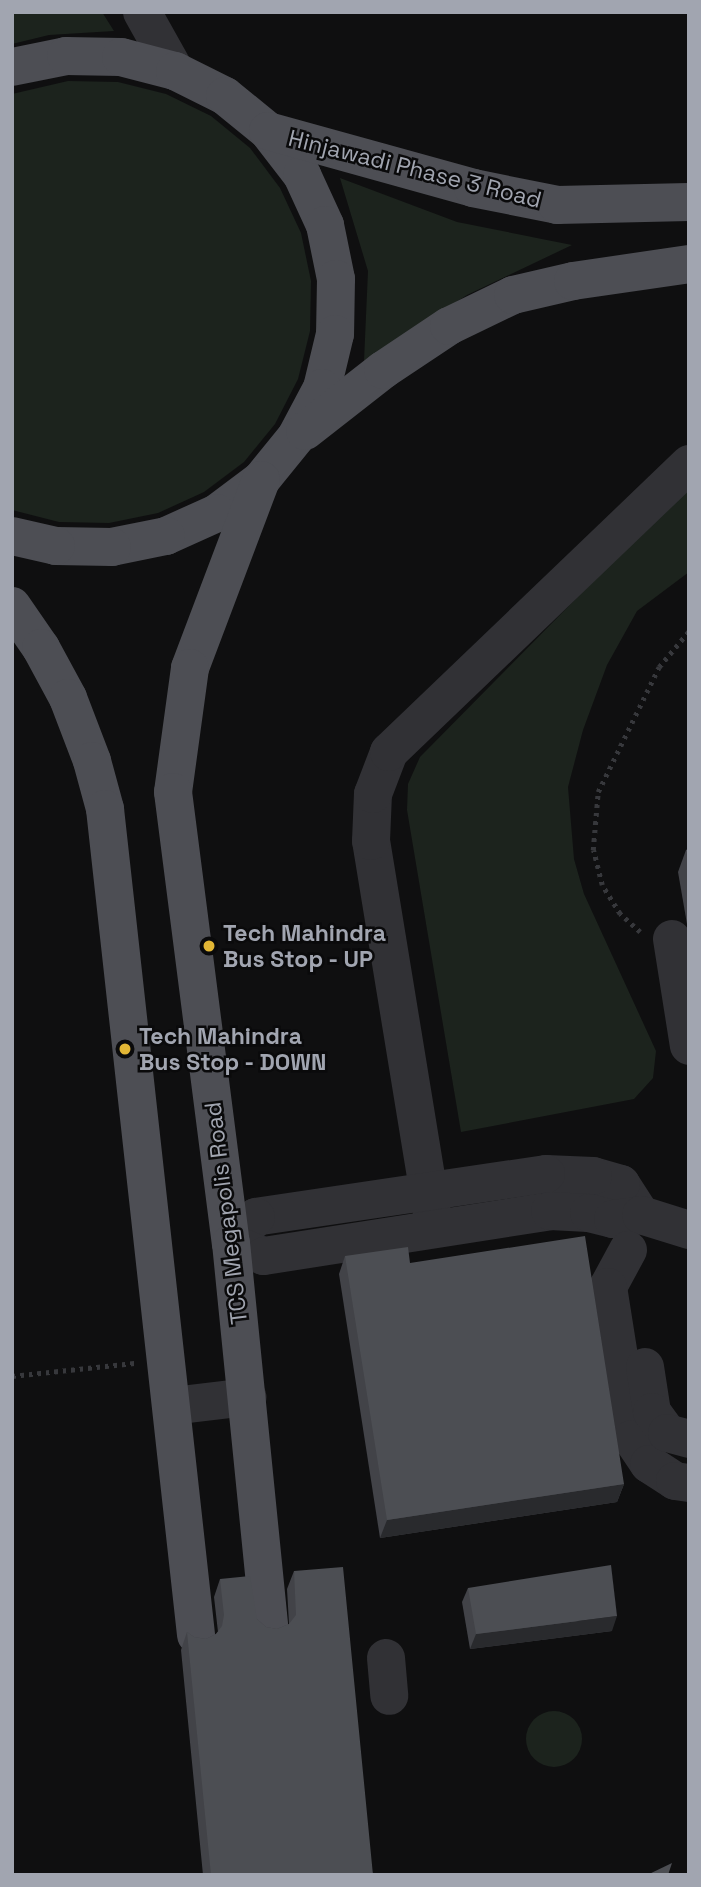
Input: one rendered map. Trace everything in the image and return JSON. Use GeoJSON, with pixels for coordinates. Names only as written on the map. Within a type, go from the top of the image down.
{"type":"FeatureCollection","features":[{"type":"Feature","properties":{"kind":"main road"},"geometry":{"type":"LineString","coordinates":[[12,67],[66,56],[121,57],[176,71],[225,96],[268,131],[307,187],[324,225],[336,279],[335,334],[322,388],[296,437],[261,480],[217,513],[166,536],[112,547],[56,547],[12,536]]}},
{"type":"Feature","properties":{"kind":"main road","name":"Hinjawadi Phase 3 Road"},"geometry":{"type":"LineString","coordinates":[[268,131],[473,188],[557,205],[689,202]]}},
{"type":"Feature","properties":{"kind":"main road"},"geometry":{"type":"LineString","coordinates":[[296,437],[383,370],[449,326],[513,295],[573,281],[689,264]]}},
{"type":"Feature","properties":{"kind":"main road","name":"TCS Megapolis Road"},"geometry":{"type":"LineString","coordinates":[[261,480],[190,668],[173,792],[231,1243],[269,1625]]}},
{"type":"Feature","properties":{"kind":"main road"},"geometry":{"type":"LineString","coordinates":[[12,606],[41,648],[68,698],[92,761],[105,808],[196,1635]]}},
{"type":"Feature","properties":{"kind":"street"},"geometry":{"type":"LineString","coordinates":[[142,12],[176,71]]}},
{"type":"Feature","properties":{"kind":"street"},"geometry":{"type":"LineString","coordinates":[[434,1229],[372,841],[373,794],[389,752],[689,464]]}},
{"type":"Feature","properties":{"kind":"street"},"geometry":{"type":"LineString","coordinates":[[672,939],[689,1046]]}},
{"type":"Feature","properties":{"kind":"street"},"geometry":{"type":"LineString","coordinates":[[689,1230],[634,1232],[614,1219],[589,1213],[550,1211],[264,1256],[231,1243],[256,1217],[428,1190],[546,1174],[593,1176],[621,1184],[634,1232],[652,1412],[667,1433],[689,1439]]}},
{"type":"Feature","properties":{"kind":"street"},"geometry":{"type":"LineString","coordinates":[[634,1232],[608,1287],[632,1439],[649,1464],[675,1480],[689,1483]]}},
{"type":"Feature","properties":{"kind":"street"},"geometry":{"type":"LineString","coordinates":[[172,1406],[247,1398]]}},
{"type":"Feature","properties":{"kind":"street"},"geometry":{"type":"LineString","coordinates":[[386,1658],[389,1696]]}},
{"type":"Feature","properties":{"kind":"path"},"geometry":{"type":"LineString","coordinates":[[672,939],[637,931],[620,914],[602,885],[593,850],[598,792],[659,667],[689,631]]}},
{"type":"Feature","properties":{"kind":"path"},"geometry":{"type":"LineString","coordinates":[[12,1376],[166,1360]]}},
{"type":"Feature","properties":{"kind":"shaded area"},"geometry":{"type":"Polygon","coordinates":[[[12,12],[102,12],[114,31],[49,35],[12,44],[12,12]]]}},
{"type":"Feature","properties":{"kind":"shaded area"},"geometry":{"type":"Polygon","coordinates":[[[68,81],[118,82],[166,94],[211,116],[250,148],[280,188],[301,233],[311,281],[310,331],[298,379],[275,424],[244,462],[204,492],[158,513],[109,523],[59,522],[12,510],[12,94],[68,81]]]}},
{"type":"Feature","properties":{"kind":"shaded area"},"geometry":{"type":"Polygon","coordinates":[[[340,178],[457,222],[572,245],[467,295],[364,361],[368,271],[340,178]]]}},
{"type":"Feature","properties":{"kind":"shaded area"},"geometry":{"type":"Polygon","coordinates":[[[689,484],[689,572],[637,611],[607,665],[583,730],[568,787],[574,859],[584,894],[656,1051],[653,1078],[634,1099],[461,1132],[407,810],[408,784],[420,757],[689,484]]]}},
{"type":"Feature","properties":{"kind":"shaded area"},"geometry":{"type":"Polygon","coordinates":[[[554,1711],[565,1713],[574,1719],[580,1728],[580,1750],[574,1759],[565,1765],[554,1767],[543,1765],[534,1759],[528,1750],[526,1739],[528,1728],[534,1719],[543,1713],[554,1711]]]}},
{"type":"Feature","properties":{"kind":"building"},"geometry":{"type":"Polygon","coordinates":[[[585,1236],[624,1484],[387,1520],[345,1256],[408,1247],[410,1263],[585,1236]]]}},
{"type":"Feature","properties":{"kind":"building"},"geometry":{"type":"Polygon","coordinates":[[[611,1565],[617,1616],[476,1634],[468,1588],[611,1565]]]}},
{"type":"Feature","properties":{"kind":"building"},"geometry":{"type":"Polygon","coordinates":[[[343,1567],[373,1875],[211,1875],[187,1632],[194,1637],[206,1639],[216,1634],[222,1626],[224,1615],[220,1579],[250,1576],[257,1619],[266,1627],[277,1629],[289,1624],[296,1615],[294,1571],[343,1567]]]}},
{"type":"Feature","properties":{"kind":"building"},"geometry":{"type":"Polygon","coordinates":[[[672,1863],[668,1875],[647,1875],[672,1863]]]}},
{"type":"Feature","properties":{"kind":"place","name":"Tech Mahindra Bus Stop - UP"},"geometry":{"type":"Point","coordinates":[209,946]}},
{"type":"Feature","properties":{"kind":"place","name":"Tech Mahindra Bus Stop - DOWN"},"geometry":{"type":"Point","coordinates":[125,1049]}}]}
